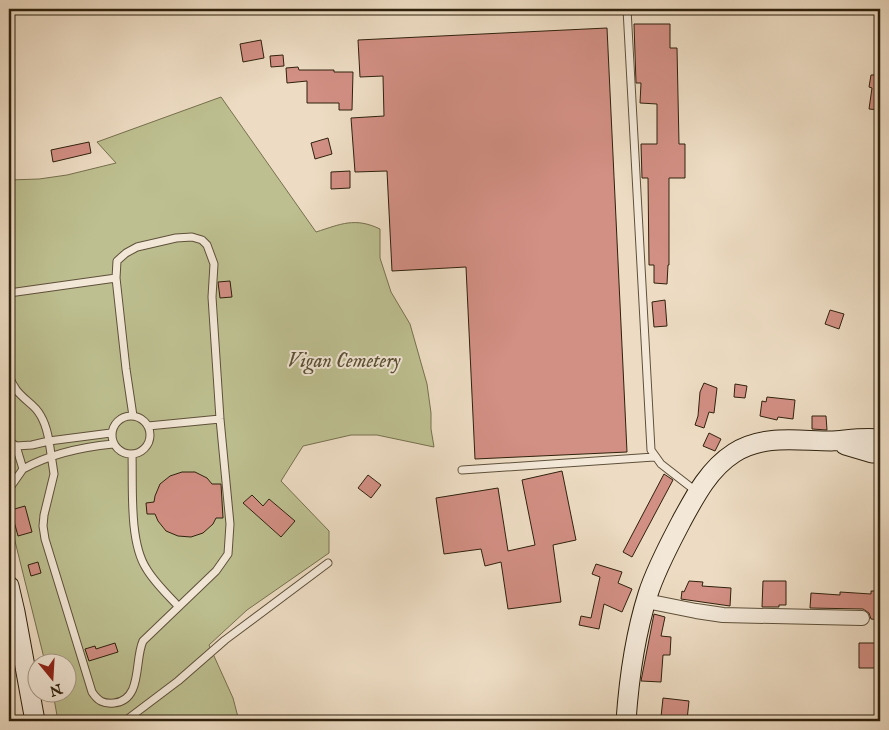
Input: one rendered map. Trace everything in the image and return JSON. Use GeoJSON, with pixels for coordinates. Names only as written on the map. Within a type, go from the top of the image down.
{"type":"FeatureCollection","features":[{"type":"Feature","properties":{"kind":"street"},"geometry":{"type":"LineString","coordinates":[[626,721],[627,698],[636,639],[646,601],[673,538],[697,492],[718,466],[735,452],[776,439],[830,441],[877,446]]}},
{"type":"Feature","properties":{"kind":"street"},"geometry":{"type":"LineString","coordinates":[[9,586],[12,612],[35,721]]}},
{"type":"Feature","properties":{"kind":"street"},"geometry":{"type":"LineString","coordinates":[[646,601],[723,615],[862,618]]}},
{"type":"Feature","properties":{"kind":"lane"},"geometry":{"type":"LineString","coordinates":[[627,9],[651,450],[654,457],[661,464],[697,492]]}},
{"type":"Feature","properties":{"kind":"lane"},"geometry":{"type":"LineString","coordinates":[[9,375],[19,395],[34,406],[47,429],[54,474],[44,515],[45,539],[92,692],[98,701],[108,704],[119,702],[129,697],[134,687],[140,648],[143,641],[216,571],[228,554],[230,524],[220,419],[212,297],[214,264],[207,245],[202,240],[192,237],[176,238],[137,247],[116,261],[116,278],[126,369],[134,416]]}},
{"type":"Feature","properties":{"kind":"lane"},"geometry":{"type":"LineString","coordinates":[[9,293],[116,278]]}},
{"type":"Feature","properties":{"kind":"lane"},"geometry":{"type":"LineString","coordinates":[[126,416],[134,416],[140,418],[148,426],[150,437],[148,443],[139,453],[125,454],[113,444],[111,433],[113,427],[120,419],[126,416]]}},
{"type":"Feature","properties":{"kind":"lane"},"geometry":{"type":"LineString","coordinates":[[148,426],[220,419]]}},
{"type":"Feature","properties":{"kind":"lane"},"geometry":{"type":"LineString","coordinates":[[16,446],[111,433]]}},
{"type":"Feature","properties":{"kind":"lane"},"geometry":{"type":"LineString","coordinates":[[9,441],[16,446],[23,469]]}},
{"type":"Feature","properties":{"kind":"lane"},"geometry":{"type":"LineString","coordinates":[[9,489],[23,469],[36,462],[88,447],[113,444]]}},
{"type":"Feature","properties":{"kind":"lane"},"geometry":{"type":"LineString","coordinates":[[132,454],[135,536],[139,555],[146,568],[178,606]]}},
{"type":"Feature","properties":{"kind":"lane"},"geometry":{"type":"LineString","coordinates":[[462,470],[654,457]]}},
{"type":"Feature","properties":{"kind":"lane"},"geometry":{"type":"LineString","coordinates":[[125,721],[178,681],[225,640],[328,563]]}},
{"type":"Feature","properties":{"kind":"green space","name":"Vigan Cemetery"},"geometry":{"type":"Polygon","coordinates":[[[221,97],[316,232],[348,223],[363,223],[380,229],[380,258],[391,292],[410,324],[427,384],[434,447],[377,435],[351,435],[303,446],[281,481],[329,531],[329,553],[247,610],[209,645],[233,698],[239,721],[58,721],[55,702],[78,702],[78,652],[43,652],[9,517],[9,180],[39,179],[67,175],[116,163],[97,142],[221,97]]]}},
{"type":"Feature","properties":{"kind":"building"},"geometry":{"type":"Polygon","coordinates":[[[634,24],[670,24],[670,48],[677,48],[679,144],[685,144],[685,178],[669,178],[669,265],[667,284],[654,283],[654,265],[649,265],[648,178],[642,178],[641,144],[657,144],[657,104],[640,103],[641,83],[636,83],[634,24]]]}},
{"type":"Feature","properties":{"kind":"building"},"geometry":{"type":"Polygon","coordinates":[[[607,28],[627,452],[475,459],[466,267],[392,271],[387,171],[355,172],[351,118],[384,116],[383,76],[360,77],[358,40],[607,28]]]}},
{"type":"Feature","properties":{"kind":"building"},"geometry":{"type":"Polygon","coordinates":[[[261,40],[264,58],[243,62],[240,44],[261,40]]]}},
{"type":"Feature","properties":{"kind":"building"},"geometry":{"type":"Polygon","coordinates":[[[283,55],[284,66],[271,67],[270,56],[283,55]]]}},
{"type":"Feature","properties":{"kind":"building"},"geometry":{"type":"Polygon","coordinates":[[[298,67],[299,70],[353,72],[352,110],[339,110],[339,103],[307,103],[307,81],[287,83],[286,68],[298,67]]]}},
{"type":"Feature","properties":{"kind":"building"},"geometry":{"type":"Polygon","coordinates":[[[875,71],[880,71],[880,110],[869,109],[872,88],[869,87],[871,75],[874,75],[875,71]]]}},
{"type":"Feature","properties":{"kind":"building"},"geometry":{"type":"Polygon","coordinates":[[[328,138],[332,154],[315,159],[311,143],[328,138]]]}},
{"type":"Feature","properties":{"kind":"building"},"geometry":{"type":"Polygon","coordinates":[[[89,142],[91,153],[53,162],[51,150],[89,142]]]}},
{"type":"Feature","properties":{"kind":"building"},"geometry":{"type":"Polygon","coordinates":[[[350,171],[350,188],[331,189],[331,172],[350,171]]]}},
{"type":"Feature","properties":{"kind":"building"},"geometry":{"type":"Polygon","coordinates":[[[230,281],[232,297],[220,298],[218,282],[230,281]]]}},
{"type":"Feature","properties":{"kind":"building"},"geometry":{"type":"Polygon","coordinates":[[[665,300],[667,326],[654,327],[652,302],[665,300]]]}},
{"type":"Feature","properties":{"kind":"building"},"geometry":{"type":"Polygon","coordinates":[[[830,310],[844,314],[839,329],[825,324],[830,310]]]}},
{"type":"Feature","properties":{"kind":"building"},"geometry":{"type":"Polygon","coordinates":[[[704,383],[717,388],[714,413],[709,412],[704,428],[695,425],[698,416],[700,392],[704,383]]]}},
{"type":"Feature","properties":{"kind":"building"},"geometry":{"type":"Polygon","coordinates":[[[735,384],[747,386],[745,398],[734,397],[735,384]]]}},
{"type":"Feature","properties":{"kind":"building"},"geometry":{"type":"Polygon","coordinates":[[[767,397],[795,400],[793,419],[778,417],[777,420],[760,416],[762,401],[766,402],[767,397]]]}},
{"type":"Feature","properties":{"kind":"building"},"geometry":{"type":"Polygon","coordinates":[[[812,416],[826,416],[827,430],[812,429],[812,416]]]}},
{"type":"Feature","properties":{"kind":"building"},"geometry":{"type":"Polygon","coordinates":[[[709,433],[721,439],[715,451],[703,446],[709,433]]]}},
{"type":"Feature","properties":{"kind":"building"},"geometry":{"type":"Polygon","coordinates":[[[562,471],[576,540],[553,545],[561,602],[508,609],[501,562],[485,566],[481,549],[444,554],[436,498],[498,488],[508,551],[535,545],[522,480],[562,471]]]}},
{"type":"Feature","properties":{"kind":"building"},"geometry":{"type":"Polygon","coordinates":[[[182,472],[195,472],[207,478],[212,484],[221,484],[223,518],[216,518],[213,524],[203,533],[191,537],[178,536],[166,531],[155,514],[147,514],[146,503],[154,502],[160,484],[170,476],[182,472]]]}},
{"type":"Feature","properties":{"kind":"building"},"geometry":{"type":"Polygon","coordinates":[[[664,474],[673,480],[632,557],[623,552],[664,474]]]}},
{"type":"Feature","properties":{"kind":"building"},"geometry":{"type":"Polygon","coordinates":[[[368,475],[381,485],[371,498],[358,488],[368,475]]]}},
{"type":"Feature","properties":{"kind":"building"},"geometry":{"type":"Polygon","coordinates":[[[252,495],[263,506],[269,499],[295,521],[281,537],[243,503],[252,495]]]}},
{"type":"Feature","properties":{"kind":"building"},"geometry":{"type":"Polygon","coordinates":[[[25,506],[32,532],[18,536],[11,510],[25,506]]]}},
{"type":"Feature","properties":{"kind":"building"},"geometry":{"type":"Polygon","coordinates":[[[38,562],[41,573],[31,576],[28,565],[38,562]]]}},
{"type":"Feature","properties":{"kind":"building"},"geometry":{"type":"Polygon","coordinates":[[[596,564],[622,572],[618,583],[632,589],[622,612],[604,604],[599,629],[579,625],[581,616],[591,618],[600,577],[592,574],[596,564]]]}},
{"type":"Feature","properties":{"kind":"building"},"geometry":{"type":"Polygon","coordinates":[[[689,581],[703,582],[702,586],[731,588],[730,606],[681,599],[682,591],[684,592],[689,581]]]}},
{"type":"Feature","properties":{"kind":"building"},"geometry":{"type":"Polygon","coordinates":[[[763,581],[786,581],[786,605],[762,607],[763,581]]]}},
{"type":"Feature","properties":{"kind":"building"},"geometry":{"type":"Polygon","coordinates":[[[871,591],[880,591],[880,620],[871,619],[869,613],[863,609],[810,608],[811,593],[840,595],[840,592],[871,594],[871,591]]]}},
{"type":"Feature","properties":{"kind":"building"},"geometry":{"type":"Polygon","coordinates":[[[654,614],[665,617],[661,636],[671,637],[670,655],[663,655],[661,682],[641,681],[654,614]]]}},
{"type":"Feature","properties":{"kind":"building"},"geometry":{"type":"Polygon","coordinates":[[[115,643],[118,652],[89,661],[85,649],[95,646],[96,649],[115,643]]]}},
{"type":"Feature","properties":{"kind":"building"},"geometry":{"type":"Polygon","coordinates":[[[859,643],[880,643],[880,668],[859,668],[859,643]]]}},
{"type":"Feature","properties":{"kind":"building"},"geometry":{"type":"Polygon","coordinates":[[[663,698],[689,701],[687,720],[661,717],[663,698]]]}}]}
